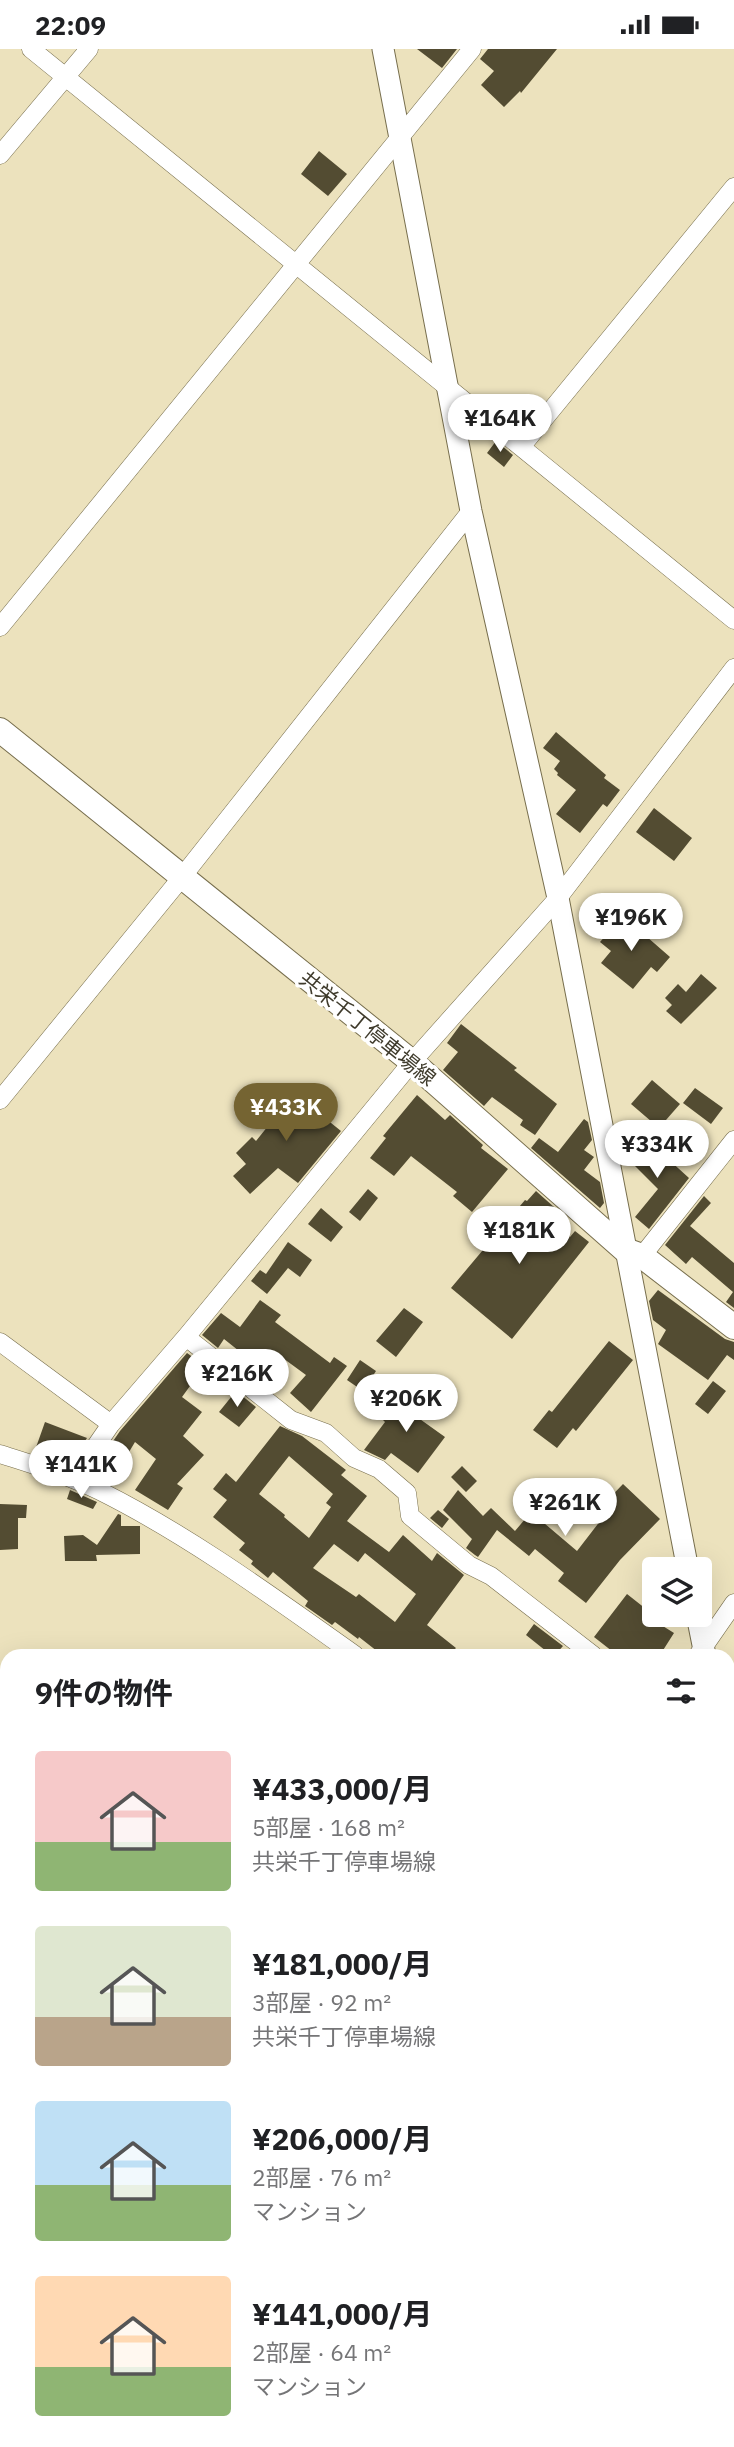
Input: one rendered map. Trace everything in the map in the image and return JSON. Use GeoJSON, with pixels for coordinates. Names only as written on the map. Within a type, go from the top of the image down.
{"type":"FeatureCollection","features":[{"type":"Feature","properties":{"kind":"main road","name":"共栄千丁停車場線"},"geometry":{"type":"LineString","coordinates":[[0,730],[412,1062],[634,1253],[734,1327]]}},
{"type":"Feature","properties":{"kind":"street"},"geometry":{"type":"LineString","coordinates":[[31,49],[734,620]]}},
{"type":"Feature","properties":{"kind":"street"},"geometry":{"type":"LineString","coordinates":[[0,155],[89,49]]}},
{"type":"Feature","properties":{"kind":"street"},"geometry":{"type":"LineString","coordinates":[[383,49],[471,511],[634,1253],[686,1557]]}},
{"type":"Feature","properties":{"kind":"street"},"geometry":{"type":"LineString","coordinates":[[0,627],[472,49]]}},
{"type":"Feature","properties":{"kind":"street"},"geometry":{"type":"LineString","coordinates":[[521,447],[734,187]]}},
{"type":"Feature","properties":{"kind":"street"},"geometry":{"type":"LineString","coordinates":[[0,1100],[182,877],[471,511]]}},
{"type":"Feature","properties":{"kind":"street"},"geometry":{"type":"LineString","coordinates":[[73,1479],[111,1424],[412,1062],[558,898],[734,668]]}},
{"type":"Feature","properties":{"kind":"street"},"geometry":{"type":"LineString","coordinates":[[634,1253],[734,1140]]}},
{"type":"Feature","properties":{"kind":"street"},"geometry":{"type":"LineString","coordinates":[[186,1337],[291,1420],[326,1433],[354,1458],[379,1469],[407,1493],[410,1516],[418,1524],[469,1565],[491,1576],[585,1649]]}},
{"type":"Feature","properties":{"kind":"street"},"geometry":{"type":"LineString","coordinates":[[0,1342],[111,1424]]}},
{"type":"Feature","properties":{"kind":"street"},"geometry":{"type":"LineString","coordinates":[[0,1454],[100,1491],[170,1530],[346,1649]]}},
{"type":"Feature","properties":{"kind":"street"},"geometry":{"type":"LineString","coordinates":[[706,1649],[734,1603]]}},
{"type":"Feature","properties":{"kind":"street"},"geometry":{"type":"LineString","coordinates":[[699,1627],[702,1649]]}},
{"type":"Feature","properties":{"kind":"building"},"geometry":{"type":"Polygon","coordinates":[[[417,49],[457,49],[442,68],[417,49]]]}},
{"type":"Feature","properties":{"kind":"building"},"geometry":{"type":"Polygon","coordinates":[[[488,49],[557,49],[521,93],[520,91],[504,107],[481,85],[494,71],[480,59],[488,49]]]}},
{"type":"Feature","properties":{"kind":"building"},"geometry":{"type":"Polygon","coordinates":[[[319,151],[347,174],[328,196],[301,174],[319,151]]]}},
{"type":"Feature","properties":{"kind":"building"},"geometry":{"type":"Polygon","coordinates":[[[496,441],[513,455],[504,467],[487,453],[496,441]]]}},
{"type":"Feature","properties":{"kind":"building"},"geometry":{"type":"Polygon","coordinates":[[[556,732],[620,790],[607,807],[603,804],[580,833],[556,814],[576,790],[557,775],[554,769],[560,761],[543,748],[556,732]]]}},
{"type":"Feature","properties":{"kind":"building"},"geometry":{"type":"Polygon","coordinates":[[[654,808],[692,838],[674,861],[636,832],[654,808]]]}},
{"type":"Feature","properties":{"kind":"building"},"geometry":{"type":"Polygon","coordinates":[[[623,916],[670,957],[657,972],[651,967],[633,989],[601,963],[611,951],[600,942],[623,916]]]}},
{"type":"Feature","properties":{"kind":"building"},"geometry":{"type":"Polygon","coordinates":[[[701,974],[717,988],[681,1024],[666,1011],[672,1005],[665,998],[678,984],[686,992],[701,974]]]}},
{"type":"Feature","properties":{"kind":"building"},"geometry":{"type":"Polygon","coordinates":[[[461,1024],[557,1104],[535,1135],[520,1125],[523,1120],[492,1097],[484,1106],[443,1070],[458,1052],[447,1043],[461,1024]]]}},
{"type":"Feature","properties":{"kind":"building"},"geometry":{"type":"Polygon","coordinates":[[[652,1080],[680,1104],[659,1128],[631,1104],[652,1080]]]}},
{"type":"Feature","properties":{"kind":"building"},"geometry":{"type":"Polygon","coordinates":[[[285,1086],[341,1131],[298,1183],[278,1168],[250,1194],[233,1176],[246,1164],[236,1153],[252,1137],[256,1141],[280,1111],[270,1104],[285,1086]]]}},
{"type":"Feature","properties":{"kind":"building"},"geometry":{"type":"Polygon","coordinates":[[[695,1088],[723,1108],[711,1124],[683,1103],[695,1088]]]}},
{"type":"Feature","properties":{"kind":"building"},"geometry":{"type":"Polygon","coordinates":[[[417,1095],[445,1120],[450,1115],[483,1145],[481,1148],[508,1169],[472,1212],[453,1196],[457,1192],[411,1156],[394,1176],[370,1158],[386,1138],[383,1136],[417,1095]]]}},
{"type":"Feature","properties":{"kind":"building"},"geometry":{"type":"Polygon","coordinates":[[[584,1119],[588,1122],[592,1140],[584,1150],[594,1157],[584,1170],[600,1182],[604,1203],[600,1208],[531,1148],[539,1138],[558,1152],[584,1119]]]}},
{"type":"Feature","properties":{"kind":"building"},"geometry":{"type":"Polygon","coordinates":[[[645,1138],[689,1178],[649,1229],[635,1217],[658,1189],[626,1157],[645,1138]]]}},
{"type":"Feature","properties":{"kind":"building"},"geometry":{"type":"Polygon","coordinates":[[[368,1189],[378,1198],[360,1221],[349,1212],[368,1189]]]}},
{"type":"Feature","properties":{"kind":"building"},"geometry":{"type":"Polygon","coordinates":[[[536,1191],[554,1207],[546,1217],[570,1237],[575,1231],[589,1242],[512,1339],[451,1288],[525,1200],[536,1191]]]}},
{"type":"Feature","properties":{"kind":"building"},"geometry":{"type":"Polygon","coordinates":[[[704,1196],[711,1203],[690,1226],[734,1263],[734,1308],[726,1302],[733,1292],[692,1257],[686,1264],[665,1245],[704,1196]]]}},
{"type":"Feature","properties":{"kind":"building"},"geometry":{"type":"Polygon","coordinates":[[[321,1208],[343,1227],[331,1242],[308,1224],[321,1208]]]}},
{"type":"Feature","properties":{"kind":"building"},"geometry":{"type":"Polygon","coordinates":[[[288,1242],[312,1260],[300,1277],[288,1268],[267,1294],[251,1281],[260,1270],[266,1274],[288,1242]]]}},
{"type":"Feature","properties":{"kind":"building"},"geometry":{"type":"Polygon","coordinates":[[[658,1290],[725,1339],[734,1342],[734,1360],[727,1355],[708,1380],[658,1344],[666,1330],[653,1320],[649,1301],[658,1290]]]}},
{"type":"Feature","properties":{"kind":"building"},"geometry":{"type":"Polygon","coordinates":[[[260,1300],[281,1315],[275,1322],[330,1363],[334,1357],[347,1366],[311,1412],[290,1393],[306,1375],[276,1353],[264,1371],[224,1339],[218,1348],[202,1335],[221,1313],[240,1327],[260,1300]]]}},
{"type":"Feature","properties":{"kind":"building"},"geometry":{"type":"Polygon","coordinates":[[[404,1308],[423,1322],[396,1357],[376,1341],[404,1308]]]}},
{"type":"Feature","properties":{"kind":"building"},"geometry":{"type":"Polygon","coordinates":[[[609,1341],[633,1360],[576,1431],[573,1428],[557,1448],[533,1430],[549,1410],[552,1412],[609,1341]]]}},
{"type":"Feature","properties":{"kind":"building"},"geometry":{"type":"Polygon","coordinates":[[[187,1353],[194,1358],[187,1367],[198,1375],[182,1397],[202,1412],[183,1436],[204,1455],[177,1484],[183,1488],[168,1510],[135,1490],[156,1459],[135,1442],[114,1477],[96,1466],[120,1431],[187,1353]]]}},
{"type":"Feature","properties":{"kind":"building"},"geometry":{"type":"Polygon","coordinates":[[[360,1360],[376,1371],[363,1391],[347,1380],[360,1360]]]}},
{"type":"Feature","properties":{"kind":"building"},"geometry":{"type":"Polygon","coordinates":[[[713,1381],[726,1391],[708,1414],[695,1404],[713,1381]]]}},
{"type":"Feature","properties":{"kind":"building"},"geometry":{"type":"Polygon","coordinates":[[[403,1389],[427,1404],[417,1417],[445,1437],[418,1473],[391,1453],[385,1460],[364,1450],[385,1422],[381,1418],[403,1389]]]}},
{"type":"Feature","properties":{"kind":"building"},"geometry":{"type":"Polygon","coordinates":[[[236,1391],[256,1407],[239,1427],[219,1412],[236,1391]]]}},
{"type":"Feature","properties":{"kind":"building"},"geometry":{"type":"Polygon","coordinates":[[[45,1422],[87,1438],[69,1465],[34,1453],[45,1422]]]}},
{"type":"Feature","properties":{"kind":"building"},"geometry":{"type":"Polygon","coordinates":[[[280,1426],[302,1436],[346,1470],[341,1475],[367,1496],[347,1521],[389,1552],[403,1535],[432,1561],[437,1553],[464,1575],[427,1625],[456,1648],[374,1649],[335,1622],[332,1625],[305,1606],[308,1601],[273,1572],[268,1578],[239,1550],[245,1543],[213,1517],[227,1500],[213,1489],[226,1473],[236,1482],[280,1426]],[[289,1456],[259,1494],[309,1538],[331,1507],[326,1503],[333,1494],[289,1456]],[[334,1544],[313,1568],[356,1597],[359,1594],[395,1622],[416,1594],[365,1553],[358,1562],[334,1544]]]}},
{"type":"Feature","properties":{"kind":"building"},"geometry":{"type":"Polygon","coordinates":[[[462,1466],[477,1481],[466,1492],[451,1477],[462,1466]]]}},
{"type":"Feature","properties":{"kind":"building"},"geometry":{"type":"Polygon","coordinates":[[[623,1484],[660,1519],[620,1560],[586,1603],[558,1581],[564,1573],[535,1549],[529,1556],[497,1530],[478,1557],[466,1548],[472,1539],[443,1510],[458,1490],[483,1516],[491,1508],[515,1531],[531,1512],[577,1551],[604,1516],[598,1510],[623,1484]]]}},
{"type":"Feature","properties":{"kind":"building"},"geometry":{"type":"Polygon","coordinates":[[[70,1490],[97,1502],[93,1509],[67,1499],[70,1490]]]}},
{"type":"Feature","properties":{"kind":"building"},"geometry":{"type":"Polygon","coordinates":[[[0,1504],[27,1505],[26,1518],[18,1518],[18,1549],[0,1550],[0,1504]]]}},
{"type":"Feature","properties":{"kind":"building"},"geometry":{"type":"Polygon","coordinates":[[[438,1510],[449,1519],[442,1528],[430,1518],[438,1510]]]}},
{"type":"Feature","properties":{"kind":"building"},"geometry":{"type":"Polygon","coordinates":[[[118,1514],[121,1515],[121,1526],[140,1526],[140,1554],[96,1555],[97,1561],[65,1561],[64,1536],[83,1535],[97,1545],[118,1514]]]}},
{"type":"Feature","properties":{"kind":"building"},"geometry":{"type":"Polygon","coordinates":[[[627,1594],[642,1606],[642,1627],[664,1627],[674,1633],[664,1649],[609,1649],[594,1637],[627,1594]]]}},
{"type":"Feature","properties":{"kind":"building"},"geometry":{"type":"Polygon","coordinates":[[[534,1624],[563,1646],[560,1649],[544,1649],[526,1635],[534,1624]]]}}]}
